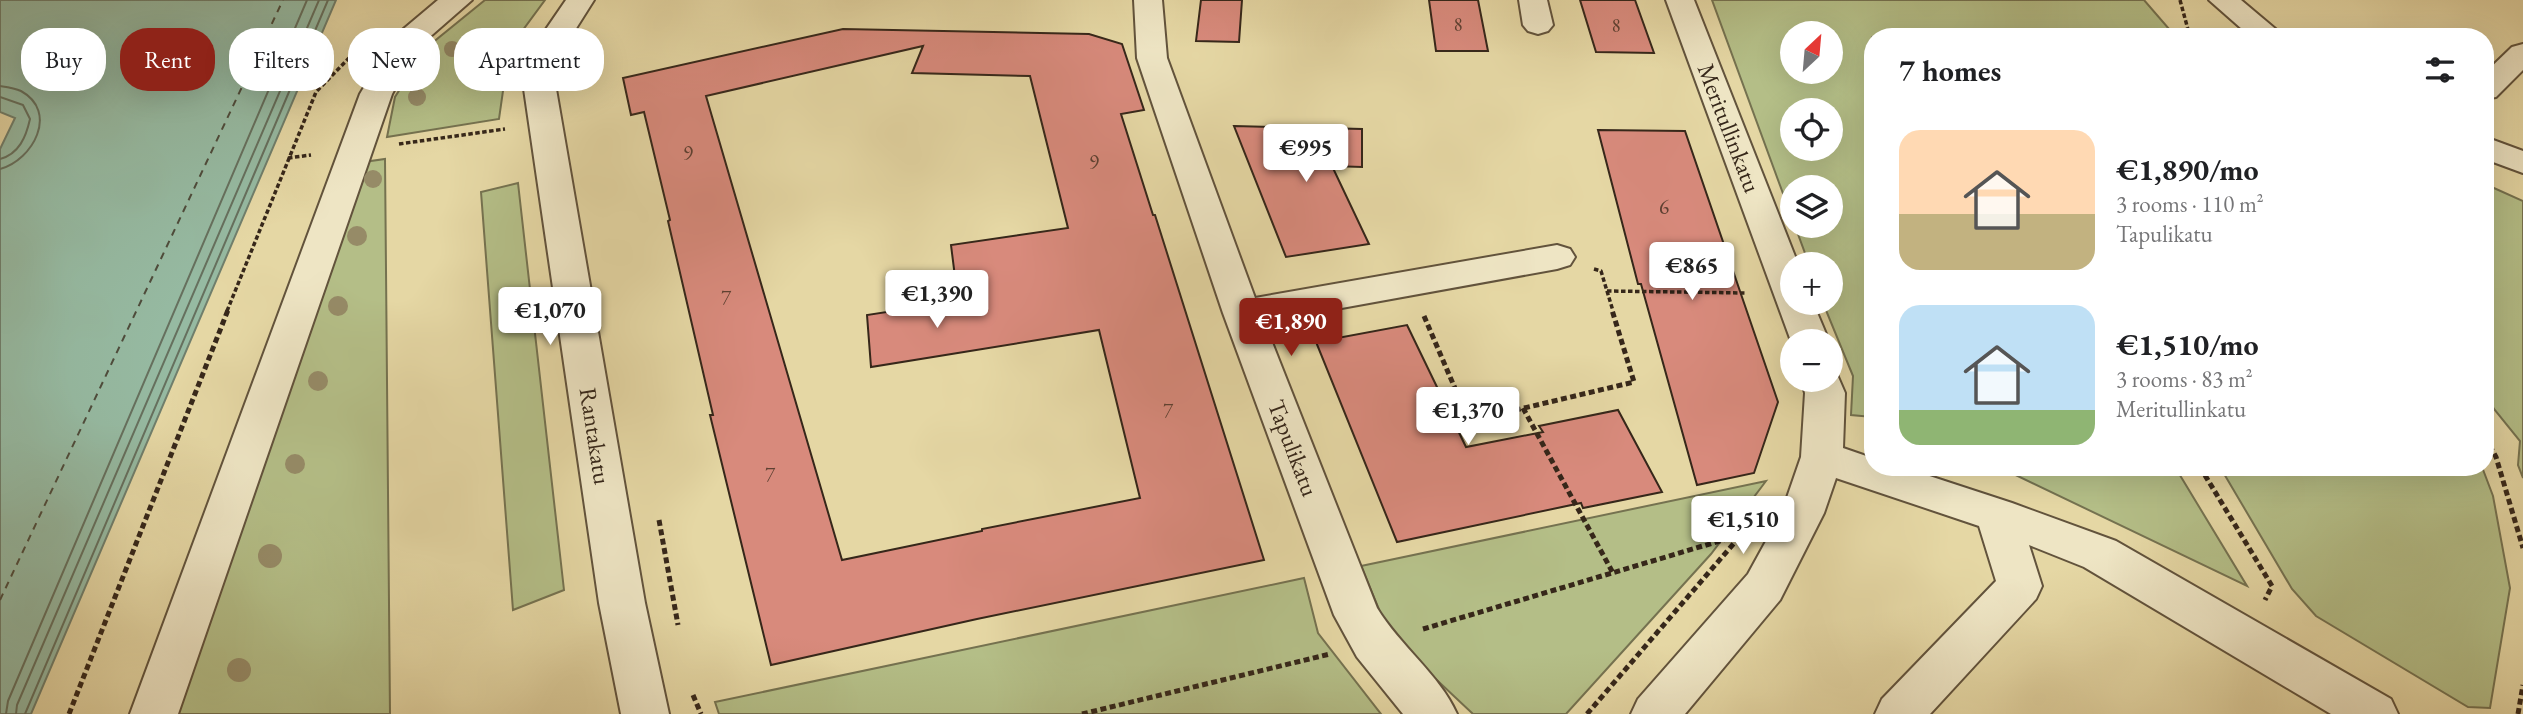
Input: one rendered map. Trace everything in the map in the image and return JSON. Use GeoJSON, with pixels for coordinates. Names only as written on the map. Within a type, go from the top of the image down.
{"type":"FeatureCollection","features":[{"type":"Feature","properties":{"kind":"street"},"geometry":{"type":"LineString","coordinates":[[154,714],[376,94],[405,43],[439,12],[458,0]]}},
{"type":"Feature","properties":{"kind":"street","name":"Rantakatu"},"geometry":{"type":"LineString","coordinates":[[580,0],[555,38],[540,89],[622,603],[645,714]]}},
{"type":"Feature","properties":{"kind":"street","name":"Tapulikatu"},"geometry":{"type":"LineString","coordinates":[[1148,0],[1152,58],[1242,313],[1357,615],[1373,643],[1433,714]]}},
{"type":"Feature","properties":{"kind":"street","name":"Meritullinkatu"},"geometry":{"type":"LineString","coordinates":[[1680,0],[1780,263]]}},
{"type":"Feature","properties":{"kind":"street"},"geometry":{"type":"LineString","coordinates":[[2222,0],[2258,28]]}},
{"type":"Feature","properties":{"kind":"street"},"geometry":{"type":"LineString","coordinates":[[2494,81],[2523,53]]}},
{"type":"Feature","properties":{"kind":"street"},"geometry":{"type":"LineString","coordinates":[[2494,151],[2523,163]]}},
{"type":"Feature","properties":{"kind":"street"},"geometry":{"type":"LineString","coordinates":[[1242,313],[1557,257]]}},
{"type":"Feature","properties":{"kind":"street"},"geometry":{"type":"LineString","coordinates":[[1655,714],[1764,587],[1803,513],[1822,457],[1825,392]]}},
{"type":"Feature","properties":{"kind":"street"},"geometry":{"type":"LineString","coordinates":[[1822,457],[1864,471]]}},
{"type":"Feature","properties":{"kind":"street"},"geometry":{"type":"LineString","coordinates":[[1879,476],[1997,515],[2100,554],[2374,714]]}},
{"type":"Feature","properties":{"kind":"street"},"geometry":{"type":"LineString","coordinates":[[1899,714],[2020,586],[1997,515]]}},
{"type":"Feature","properties":{"kind":"path"},"geometry":{"type":"LineString","coordinates":[[2180,0],[2188,28]]}},
{"type":"Feature","properties":{"kind":"path"},"geometry":{"type":"LineString","coordinates":[[69,714],[287,158],[317,92],[348,59]]}},
{"type":"Feature","properties":{"kind":"path"},"geometry":{"type":"LineString","coordinates":[[287,158],[544,123]]}},
{"type":"Feature","properties":{"kind":"path"},"geometry":{"type":"LineString","coordinates":[[1410,283],[1460,400],[1486,417],[1634,382],[1601,271],[1557,257]]}},
{"type":"Feature","properties":{"kind":"path"},"geometry":{"type":"LineString","coordinates":[[1607,292],[1755,293]]}},
{"type":"Feature","properties":{"kind":"path"},"geometry":{"type":"LineString","coordinates":[[1523,408],[1613,573]]}},
{"type":"Feature","properties":{"kind":"path"},"geometry":{"type":"LineString","coordinates":[[2494,453],[2523,548]]}},
{"type":"Feature","properties":{"kind":"path"},"geometry":{"type":"LineString","coordinates":[[1587,714],[1741,535],[1747,524]]}},
{"type":"Feature","properties":{"kind":"path"},"geometry":{"type":"LineString","coordinates":[[2518,714],[2523,685]]}},
{"type":"Feature","properties":{"kind":"shaded area"},"geometry":{"type":"Polygon","coordinates":[[[485,0],[545,0],[524,28],[454,28],[454,91],[503,91],[499,119],[387,137],[395,97],[399,91],[440,91],[440,37],[485,0]]]}},
{"type":"Feature","properties":{"kind":"shaded area"},"geometry":{"type":"Polygon","coordinates":[[[1712,0],[2144,0],[2168,28],[1864,28],[1864,416],[1851,415],[1853,376],[1843,352],[1843,329],[1834,329],[1828,315],[1843,315],[1843,252],[1805,252],[1799,238],[1843,238],[1843,175],[1780,175],[1780,185],[1712,0]]]}},
{"type":"Feature","properties":{"kind":"shaded area"},"geometry":{"type":"Polygon","coordinates":[[[385,159],[390,714],[177,714],[364,162],[385,159]]]}},
{"type":"Feature","properties":{"kind":"shaded area"},"geometry":{"type":"Polygon","coordinates":[[[518,183],[564,590],[513,610],[481,192],[518,183]]]}},
{"type":"Feature","properties":{"kind":"shaded area"},"geometry":{"type":"Polygon","coordinates":[[[2494,188],[2523,201],[2523,478],[2518,465],[2520,441],[2494,409],[2494,188]]]}},
{"type":"Feature","properties":{"kind":"shaded area"},"geometry":{"type":"Polygon","coordinates":[[[2018,476],[2180,476],[2247,586],[2018,476]]]}},
{"type":"Feature","properties":{"kind":"shaded area"},"geometry":{"type":"Polygon","coordinates":[[[2225,476],[2485,476],[2493,496],[2510,588],[2490,708],[2468,707],[2316,616],[2292,589],[2225,476]]]}},
{"type":"Feature","properties":{"kind":"shaded area"},"geometry":{"type":"Polygon","coordinates":[[[1766,481],[1711,554],[1566,714],[1473,714],[1424,668],[1385,624],[1361,566],[1766,481]]]}},
{"type":"Feature","properties":{"kind":"shaded area"},"geometry":{"type":"Polygon","coordinates":[[[1304,578],[1318,633],[1381,714],[719,714],[715,702],[1304,578]]]}},
{"type":"Feature","properties":{"kind":"water"},"geometry":{"type":"Polygon","coordinates":[[[0,0],[336,0],[324,28],[229,28],[229,91],[297,91],[31,714],[0,714],[0,149],[15,118],[0,112],[0,0]]]}},
{"type":"Feature","properties":{"kind":"building"},"geometry":{"type":"Polygon","coordinates":[[[1201,0],[1242,0],[1239,42],[1196,41],[1201,0]]]}},
{"type":"Feature","properties":{"kind":"building"},"geometry":{"type":"Polygon","coordinates":[[[1429,0],[1478,0],[1488,51],[1436,51],[1429,0]]]}},
{"type":"Feature","properties":{"kind":"building"},"geometry":{"type":"Polygon","coordinates":[[[1580,0],[1635,0],[1654,53],[1596,52],[1580,0]]]}},
{"type":"Feature","properties":{"kind":"building"},"geometry":{"type":"Polygon","coordinates":[[[843,29],[1089,34],[1122,44],[1144,110],[1121,114],[1264,560],[771,665],[710,415],[713,415],[644,112],[631,115],[623,78],[843,29]],[[923,46],[706,96],[842,560],[1140,498],[1099,330],[871,367],[867,315],[958,301],[951,245],[1068,228],[1030,76],[912,73],[923,46]]]}},
{"type":"Feature","properties":{"kind":"building"},"geometry":{"type":"Polygon","coordinates":[[[1234,126],[1362,129],[1362,167],[1332,166],[1369,244],[1286,257],[1234,126]]]}},
{"type":"Feature","properties":{"kind":"building"},"geometry":{"type":"Polygon","coordinates":[[[1598,130],[1685,131],[1778,402],[1754,473],[1697,485],[1641,284],[1638,284],[1598,130]]]}},
{"type":"Feature","properties":{"kind":"building"},"geometry":{"type":"Polygon","coordinates":[[[1407,325],[1466,447],[1543,432],[1539,426],[1618,410],[1662,492],[1583,508],[1581,503],[1397,542],[1316,342],[1407,325]]]}},
{"type":"Feature","properties":{"kind":"ferry route"},"geometry":{"type":"LineString","coordinates":[[0,600],[283,0]]}}]}
